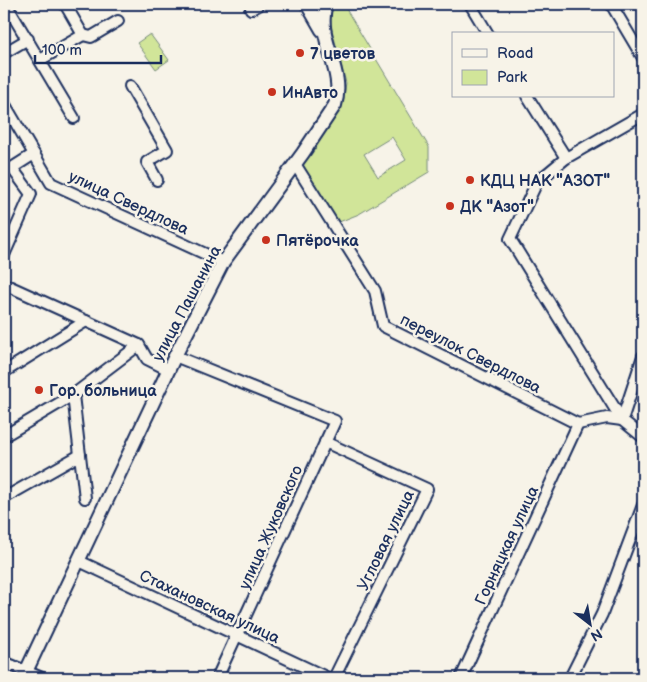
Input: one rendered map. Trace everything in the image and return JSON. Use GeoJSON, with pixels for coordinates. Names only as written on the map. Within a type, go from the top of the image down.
{"type":"FeatureCollection","features":[{"type":"Feature","properties":{"kind":"main road"},"geometry":{"type":"LineString","coordinates":[[307,4],[324,35]]}},
{"type":"Feature","properties":{"kind":"main road"},"geometry":{"type":"LineString","coordinates":[[324,35],[323,20],[326,4]]}},
{"type":"Feature","properties":{"kind":"main road","name":"улица Пашанина"},"geometry":{"type":"LineString","coordinates":[[25,675],[175,356],[223,262],[331,114],[337,97],[337,80],[324,35]]}},
{"type":"Feature","properties":{"kind":"street"},"geometry":{"type":"LineString","coordinates":[[6,4],[74,118]]}},
{"type":"Feature","properties":{"kind":"street"},"geometry":{"type":"LineString","coordinates":[[65,4],[83,35]]}},
{"type":"Feature","properties":{"kind":"street"},"geometry":{"type":"LineString","coordinates":[[470,4],[487,32]]}},
{"type":"Feature","properties":{"kind":"street"},"geometry":{"type":"LineString","coordinates":[[610,4],[643,58]]}},
{"type":"Feature","properties":{"kind":"street"},"geometry":{"type":"LineString","coordinates":[[40,60],[83,35],[91,37],[118,21]]}},
{"type":"Feature","properties":{"kind":"street"},"geometry":{"type":"LineString","coordinates":[[4,53],[28,38]]}},
{"type":"Feature","properties":{"kind":"street"},"geometry":{"type":"LineString","coordinates":[[130,86],[167,150],[147,162],[157,180]]}},
{"type":"Feature","properties":{"kind":"street"},"geometry":{"type":"LineString","coordinates":[[528,98],[566,158]]}},
{"type":"Feature","properties":{"kind":"street","name":"улица Свердлова"},"geometry":{"type":"LineString","coordinates":[[4,103],[51,183],[223,262]]}},
{"type":"Feature","properties":{"kind":"street"},"geometry":{"type":"LineString","coordinates":[[643,114],[566,158],[537,182],[510,239],[622,420],[643,437]]}},
{"type":"Feature","properties":{"kind":"street"},"geometry":{"type":"LineString","coordinates":[[4,254],[31,194],[8,170],[34,154]]}},
{"type":"Feature","properties":{"kind":"street","name":"переулок Свердлова"},"geometry":{"type":"LineString","coordinates":[[295,164],[375,291],[383,326],[578,424]]}},
{"type":"Feature","properties":{"kind":"street"},"geometry":{"type":"LineString","coordinates":[[4,284],[139,345],[147,359],[169,370]]}},
{"type":"Feature","properties":{"kind":"street"},"geometry":{"type":"LineString","coordinates":[[4,372],[86,321]]}},
{"type":"Feature","properties":{"kind":"street"},"geometry":{"type":"LineString","coordinates":[[4,436],[73,395],[139,345]]}},
{"type":"Feature","properties":{"kind":"street","name":"улица Жуковского"},"geometry":{"type":"LineString","coordinates":[[175,356],[335,421],[217,678]]}},
{"type":"Feature","properties":{"kind":"street"},"geometry":{"type":"LineString","coordinates":[[622,420],[643,356]]}},
{"type":"Feature","properties":{"kind":"street"},"geometry":{"type":"LineString","coordinates":[[73,395],[86,498]]}},
{"type":"Feature","properties":{"kind":"street"},"geometry":{"type":"LineString","coordinates":[[578,424],[607,418],[622,420]]}},
{"type":"Feature","properties":{"kind":"street","name":"Горняцкая улица"},"geometry":{"type":"LineString","coordinates":[[461,678],[578,424]]}},
{"type":"Feature","properties":{"kind":"street","name":"Угловая улица"},"geometry":{"type":"LineString","coordinates":[[325,442],[427,489],[334,678]]}},
{"type":"Feature","properties":{"kind":"street"},"geometry":{"type":"LineString","coordinates":[[4,498],[80,455]]}},
{"type":"Feature","properties":{"kind":"street"},"geometry":{"type":"LineString","coordinates":[[570,678],[602,614],[643,505]]}},
{"type":"Feature","properties":{"kind":"street","name":"Стахановская улица"},"geometry":{"type":"LineString","coordinates":[[79,561],[328,678]]}},
{"type":"Feature","properties":{"kind":"street"},"geometry":{"type":"LineString","coordinates":[[4,662],[25,675],[42,678]]}},
{"type":"Feature","properties":{"kind":"green space"},"geometry":{"type":"Polygon","coordinates":[[[334,4],[343,4],[429,147],[429,172],[359,214],[334,224],[300,167],[307,152],[334,119],[343,101],[346,83],[331,26],[331,13],[334,4]],[[392,137],[364,154],[378,177],[406,160],[392,137]]]}},
{"type":"Feature","properties":{"kind":"green space"},"geometry":{"type":"Polygon","coordinates":[[[150,34],[169,60],[156,69],[137,43],[150,34]]]}},
{"type":"Feature","properties":{"kind":"place","name":"7 цветов"},"geometry":{"type":"Point","coordinates":[300,53]}},
{"type":"Feature","properties":{"kind":"place","name":"ИнАвто"},"geometry":{"type":"Point","coordinates":[272,92]}},
{"type":"Feature","properties":{"kind":"place","name":"КДЦ НАК \"АЗОТ\""},"geometry":{"type":"Point","coordinates":[470,180]}},
{"type":"Feature","properties":{"kind":"place","name":"ДК \"Азот\""},"geometry":{"type":"Point","coordinates":[450,206]}},
{"type":"Feature","properties":{"kind":"place","name":"Пятёрочка"},"geometry":{"type":"Point","coordinates":[266,240]}},
{"type":"Feature","properties":{"kind":"place","name":"Гор. больница"},"geometry":{"type":"Point","coordinates":[39,390]}}]}
